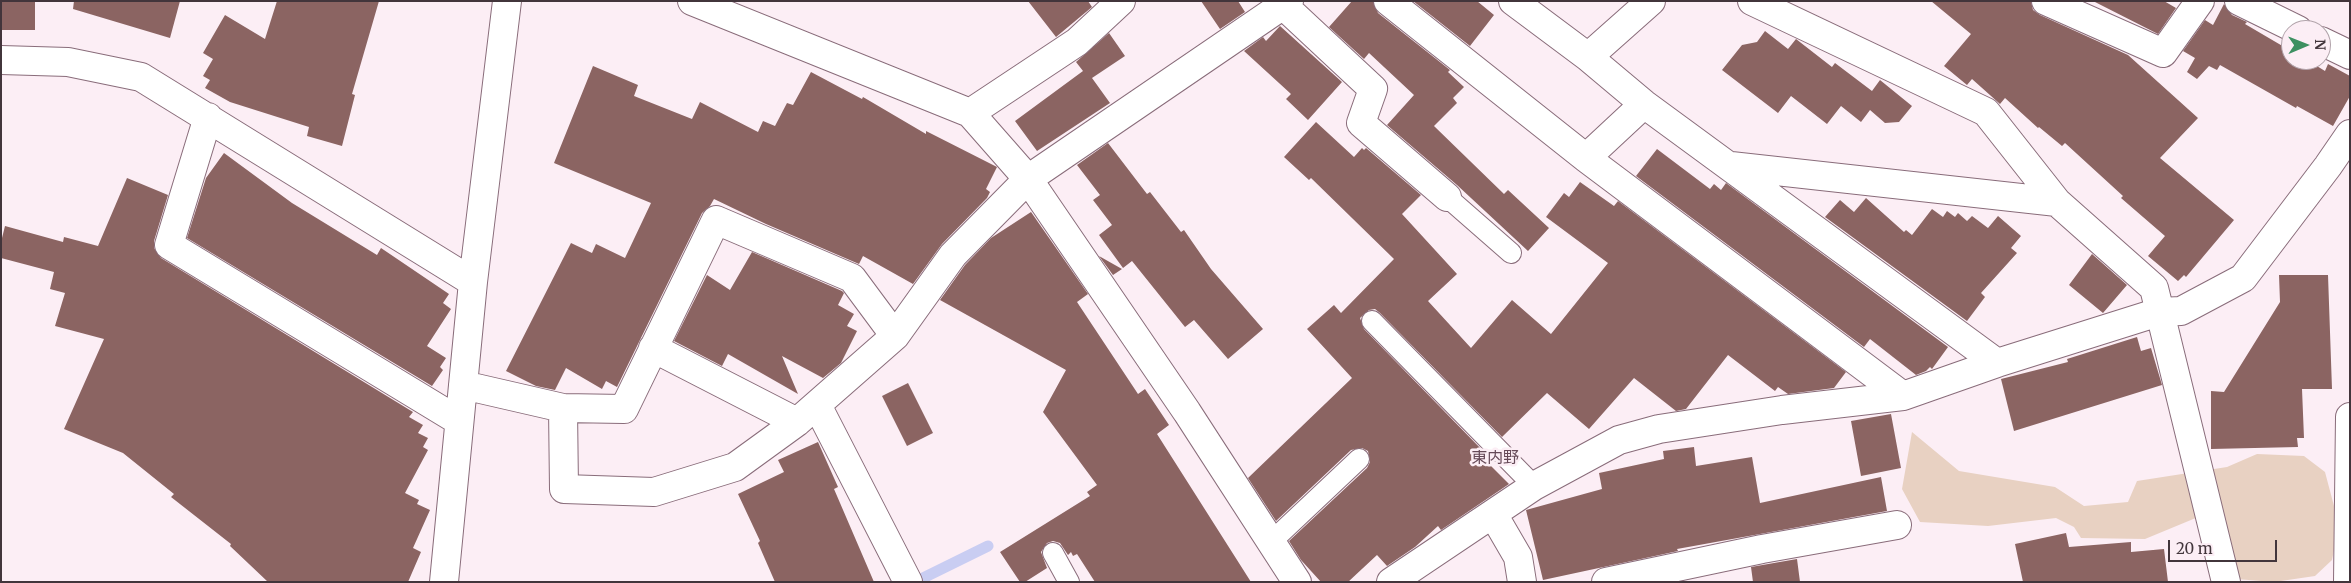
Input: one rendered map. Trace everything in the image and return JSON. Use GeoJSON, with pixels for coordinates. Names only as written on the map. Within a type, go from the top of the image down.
{"type":"FeatureCollection","features":[{"type":"Feature","properties":{"kind":"street"},"geometry":{"type":"LineString","coordinates":[[444,582],[473,282],[507,1]]}},
{"type":"Feature","properties":{"kind":"street"},"geometry":{"type":"LineString","coordinates":[[692,1],[970,113],[1028,179],[1181,403],[1297,582]]}},
{"type":"Feature","properties":{"kind":"street"},"geometry":{"type":"LineString","coordinates":[[970,113],[1077,42],[1121,1]]}},
{"type":"Feature","properties":{"kind":"street"},"geometry":{"type":"LineString","coordinates":[[1388,1],[1586,158],[1904,396]]}},
{"type":"Feature","properties":{"kind":"street"},"geometry":{"type":"LineString","coordinates":[[1514,1],[1588,57],[1644,104],[1997,363]]}},
{"type":"Feature","properties":{"kind":"street"},"geometry":{"type":"LineString","coordinates":[[1588,57],[1651,1]]}},
{"type":"Feature","properties":{"kind":"street"},"geometry":{"type":"LineString","coordinates":[[1752,1],[1986,112],[2057,202],[2154,288],[2226,582]]}},
{"type":"Feature","properties":{"kind":"street"},"geometry":{"type":"LineString","coordinates":[[2046,1],[2163,52],[2200,1]]}},
{"type":"Feature","properties":{"kind":"street"},"geometry":{"type":"LineString","coordinates":[[2239,1],[2281,22]]}},
{"type":"Feature","properties":{"kind":"street"},"geometry":{"type":"LineString","coordinates":[[563,408],[564,489],[654,492],[735,467],[807,414],[894,336],[954,255],[1028,179],[1286,3],[1373,89],[1361,123],[1447,197]]}},
{"type":"Feature","properties":{"kind":"street"},"geometry":{"type":"LineString","coordinates":[[2331,46],[2350,55]]}},
{"type":"Feature","properties":{"kind":"street"},"geometry":{"type":"LineString","coordinates":[[1,60],[68,62],[141,76],[473,282]]}},
{"type":"Feature","properties":{"kind":"street"},"geometry":{"type":"LineString","coordinates":[[1586,158],[1644,104]]}},
{"type":"Feature","properties":{"kind":"street"},"geometry":{"type":"LineString","coordinates":[[208,117],[169,245],[459,422]]}},
{"type":"Feature","properties":{"kind":"street"},"geometry":{"type":"LineString","coordinates":[[1391,582],[1534,486],[1619,440],[1660,429],[1782,410],[1904,396],[1997,363],[2159,312],[2181,311],[2243,278],[2339,166],[2350,134]]}},
{"type":"Feature","properties":{"kind":"street"},"geometry":{"type":"LineString","coordinates":[[1730,166],[2057,202]]}},
{"type":"Feature","properties":{"kind":"street"},"geometry":{"type":"LineString","coordinates":[[463,384],[563,408],[624,409],[716,220],[852,278],[894,336]]}},
{"type":"Feature","properties":{"kind":"street"},"geometry":{"type":"LineString","coordinates":[[653,348],[807,414],[908,582]]}},
{"type":"Feature","properties":{"kind":"street"},"geometry":{"type":"LineString","coordinates":[[2348,582],[2350,417]]}},
{"type":"Feature","properties":{"kind":"street"},"geometry":{"type":"LineString","coordinates":[[1493,514],[1518,557],[1522,582]]}},
{"type":"Feature","properties":{"kind":"street"},"geometry":{"type":"LineString","coordinates":[[1606,582],[1762,549],[1897,525]]}},
{"type":"Feature","properties":{"kind":"lane"},"geometry":{"type":"LineString","coordinates":[[1447,197],[1511,253]]}},
{"type":"Feature","properties":{"kind":"lane"},"geometry":{"type":"LineString","coordinates":[[1372,320],[1534,486]]}},
{"type":"Feature","properties":{"kind":"lane"},"geometry":{"type":"LineString","coordinates":[[1271,542],[1359,459]]}},
{"type":"Feature","properties":{"kind":"lane"},"geometry":{"type":"LineString","coordinates":[[1053,553],[1069,582]]}},
{"type":"Feature","properties":{"kind":"shaded area"},"geometry":{"type":"Polygon","coordinates":[[[1912,432],[1959,471],[2055,487],[2084,506],[2128,502],[2137,481],[2227,467],[2257,454],[2304,456],[2325,472],[2339,525],[2332,560],[2315,576],[2274,582],[2236,579],[2203,515],[2145,539],[2081,538],[2074,527],[2056,518],[1988,526],[1920,522],[1902,489],[1912,432]]]}},
{"type":"Feature","properties":{"kind":"building"},"geometry":{"type":"Polygon","coordinates":[[[1,1],[35,1],[35,30],[1,30],[1,1]]]}},
{"type":"Feature","properties":{"kind":"building"},"geometry":{"type":"Polygon","coordinates":[[[74,1],[180,1],[170,38],[73,9],[74,1]]]}},
{"type":"Feature","properties":{"kind":"building"},"geometry":{"type":"Polygon","coordinates":[[[277,1],[379,1],[352,94],[355,95],[342,146],[307,136],[309,127],[230,102],[205,88],[210,80],[203,76],[213,59],[203,53],[225,15],[265,39],[277,1]]]}},
{"type":"Feature","properties":{"kind":"building"},"geometry":{"type":"Polygon","coordinates":[[[1028,1],[1088,1],[1092,7],[1056,37],[1028,1]]]}},
{"type":"Feature","properties":{"kind":"building"},"geometry":{"type":"Polygon","coordinates":[[[1201,1],[1238,1],[1245,12],[1220,29],[1201,1]]]}},
{"type":"Feature","properties":{"kind":"building"},"geometry":{"type":"Polygon","coordinates":[[[1352,1],[1373,1],[1378,13],[1450,70],[1448,72],[1464,87],[1453,98],[1457,103],[1434,126],[1504,194],[1508,190],[1549,228],[1528,251],[1457,185],[1387,125],[1414,95],[1369,53],[1364,59],[1329,27],[1352,1]]]}},
{"type":"Feature","properties":{"kind":"building"},"geometry":{"type":"Polygon","coordinates":[[[1413,1],[1477,1],[1494,15],[1470,46],[1413,1]]]}},
{"type":"Feature","properties":{"kind":"building"},"geometry":{"type":"Polygon","coordinates":[[[1931,1],[2031,1],[2033,10],[2040,15],[2128,55],[2198,118],[2160,158],[2234,220],[2186,277],[2184,275],[2178,281],[2148,256],[2165,236],[2121,198],[2123,196],[2065,143],[2062,146],[2038,128],[2005,98],[2000,104],[1972,79],[1967,85],[1944,66],[1971,34],[1931,1]]]}},
{"type":"Feature","properties":{"kind":"building"},"geometry":{"type":"Polygon","coordinates":[[[2093,1],[2164,1],[2176,8],[2158,34],[2093,1]]]}},
{"type":"Feature","properties":{"kind":"building"},"geometry":{"type":"Polygon","coordinates":[[[2224,4],[2232,15],[2247,22],[2245,24],[2281,45],[2281,70],[2325,71],[2331,70],[2331,66],[2350,76],[2350,96],[2333,126],[2297,106],[2296,108],[2220,65],[2217,70],[2209,66],[2197,79],[2187,72],[2195,58],[2183,51],[2205,20],[2213,25],[2224,4]]]}},
{"type":"Feature","properties":{"kind":"building"},"geometry":{"type":"Polygon","coordinates":[[[1280,26],[1342,82],[1308,120],[1286,99],[1291,94],[1244,51],[1263,37],[1266,41],[1280,26]]]}},
{"type":"Feature","properties":{"kind":"building"},"geometry":{"type":"Polygon","coordinates":[[[1765,31],[1788,49],[1796,39],[1832,67],[1835,63],[1872,91],[1880,80],[1912,106],[1899,122],[1885,123],[1870,110],[1861,122],[1841,106],[1827,124],[1791,96],[1778,113],[1722,70],[1742,45],[1757,42],[1765,31]]]}},
{"type":"Feature","properties":{"kind":"building"},"geometry":{"type":"Polygon","coordinates":[[[1109,33],[1125,56],[1092,78],[1110,103],[1037,151],[1015,121],[1083,71],[1076,62],[1109,33]]]}},
{"type":"Feature","properties":{"kind":"building"},"geometry":{"type":"Polygon","coordinates":[[[593,66],[638,85],[634,96],[692,119],[700,102],[758,132],[763,121],[775,126],[787,103],[793,105],[811,72],[862,99],[863,97],[926,134],[926,131],[997,167],[986,189],[990,192],[987,198],[942,244],[913,284],[863,256],[859,264],[766,224],[714,199],[710,206],[702,213],[617,387],[606,381],[602,389],[566,368],[555,390],[536,386],[506,371],[571,243],[592,253],[596,244],[625,258],[651,203],[554,163],[593,66]]]}},
{"type":"Feature","properties":{"kind":"building"},"geometry":{"type":"Polygon","coordinates":[[[1316,122],[1354,157],[1362,148],[1364,150],[1366,148],[1421,195],[1402,214],[1457,274],[1428,301],[1471,348],[1512,300],[1551,334],[1608,263],[1546,217],[1564,193],[1569,197],[1580,182],[1614,206],[1618,201],[1846,372],[1834,388],[1788,394],[1778,387],[1775,391],[1728,355],[1686,409],[1676,411],[1634,378],[1589,429],[1547,393],[1502,437],[1380,313],[1375,309],[1369,310],[1360,318],[1364,329],[1485,453],[1482,457],[1509,484],[1441,530],[1438,526],[1415,547],[1387,566],[1377,555],[1348,582],[1321,582],[1301,560],[1289,541],[1367,468],[1370,462],[1368,451],[1362,448],[1351,450],[1276,521],[1248,478],[1352,378],[1307,329],[1334,305],[1341,313],[1394,259],[1311,178],[1309,180],[1284,157],[1316,122]]]}},
{"type":"Feature","properties":{"kind":"building"},"geometry":{"type":"Polygon","coordinates":[[[1108,143],[1147,194],[1150,192],[1181,232],[1184,230],[1211,269],[1263,329],[1228,359],[1194,320],[1185,327],[1132,261],[1123,268],[1099,235],[1112,225],[1093,200],[1100,195],[1077,165],[1108,143]]]}},
{"type":"Feature","properties":{"kind":"building"},"geometry":{"type":"Polygon","coordinates":[[[1657,149],[1710,189],[1714,184],[1721,190],[1726,183],[1948,347],[1932,369],[1930,367],[1916,375],[1870,339],[1864,347],[1636,176],[1657,149]]]}},
{"type":"Feature","properties":{"kind":"building"},"geometry":{"type":"Polygon","coordinates":[[[224,153],[292,203],[377,255],[381,248],[449,294],[443,303],[451,309],[427,346],[446,358],[440,367],[443,370],[432,386],[187,238],[206,178],[224,153]]]}},
{"type":"Feature","properties":{"kind":"building"},"geometry":{"type":"Polygon","coordinates":[[[127,178],[168,195],[154,241],[154,248],[161,258],[413,412],[409,417],[423,425],[418,433],[428,438],[423,447],[428,450],[405,493],[419,500],[417,504],[430,510],[413,548],[421,552],[408,582],[268,582],[230,546],[231,544],[171,497],[174,494],[123,453],[64,429],[104,339],[55,326],[65,293],[50,289],[54,272],[1,258],[1,242],[5,226],[63,242],[64,237],[98,246],[127,178]]]}},
{"type":"Feature","properties":{"kind":"building"},"geometry":{"type":"Polygon","coordinates":[[[1866,198],[1904,232],[1906,230],[1912,235],[1932,209],[1943,217],[1947,211],[1955,217],[1958,213],[1967,221],[1972,216],[1988,228],[1998,216],[2021,236],[2011,248],[2017,253],[1981,293],[1985,297],[1967,321],[1825,217],[1840,200],[1854,212],[1866,198]]]}},
{"type":"Feature","properties":{"kind":"building"},"geometry":{"type":"Polygon","coordinates":[[[1031,212],[1088,294],[1077,302],[1138,394],[1145,389],[1169,425],[1157,434],[1251,582],[1095,582],[1077,554],[1073,556],[1071,552],[1068,555],[1060,543],[1053,541],[1047,543],[1041,552],[1047,568],[1025,582],[1020,582],[1000,552],[1090,496],[1087,492],[1097,485],[1043,412],[1066,370],[940,300],[965,265],[991,238],[1031,212]]]}},
{"type":"Feature","properties":{"kind":"building"},"geometry":{"type":"Polygon","coordinates":[[[752,252],[842,291],[844,293],[838,305],[854,314],[847,326],[857,331],[841,363],[823,378],[782,356],[798,394],[728,354],[722,366],[674,341],[707,275],[730,290],[752,252]]]}},
{"type":"Feature","properties":{"kind":"building"},"geometry":{"type":"Polygon","coordinates":[[[2092,254],[2127,285],[2103,313],[2069,285],[2092,254]]]}},
{"type":"Feature","properties":{"kind":"building"},"geometry":{"type":"Polygon","coordinates":[[[1099,256],[1122,269],[1113,275],[1099,256]]]}},
{"type":"Feature","properties":{"kind":"building"},"geometry":{"type":"Polygon","coordinates":[[[2279,275],[2328,275],[2332,389],[2302,389],[2304,438],[2297,438],[2298,447],[2211,449],[2211,391],[2224,392],[2280,302],[2279,275]]]}},
{"type":"Feature","properties":{"kind":"building"},"geometry":{"type":"Polygon","coordinates":[[[2137,337],[2141,351],[2151,348],[2162,385],[2014,431],[2001,379],[2068,362],[2067,359],[2137,337]]]}},
{"type":"Feature","properties":{"kind":"building"},"geometry":{"type":"Polygon","coordinates":[[[908,383],[933,433],[907,446],[882,396],[908,383]]]}},
{"type":"Feature","properties":{"kind":"building"},"geometry":{"type":"Polygon","coordinates":[[[1891,414],[1901,468],[1861,476],[1851,421],[1891,414]]]}},
{"type":"Feature","properties":{"kind":"building"},"geometry":{"type":"Polygon","coordinates":[[[818,442],[838,487],[834,489],[874,582],[775,582],[758,543],[760,541],[738,494],[784,472],[778,460],[818,442]]]}},
{"type":"Feature","properties":{"kind":"building"},"geometry":{"type":"Polygon","coordinates":[[[1694,447],[1696,466],[1752,457],[1760,503],[1881,477],[1887,511],[1677,549],[1678,551],[1543,580],[1526,510],[1602,489],[1599,473],[1664,459],[1663,451],[1694,447]]]}},
{"type":"Feature","properties":{"kind":"building"},"geometry":{"type":"Polygon","coordinates":[[[2066,533],[2069,547],[2131,542],[2131,552],[2164,549],[2168,582],[2023,582],[2015,544],[2066,533]]]}},
{"type":"Feature","properties":{"kind":"building"},"geometry":{"type":"Polygon","coordinates":[[[1797,559],[1800,582],[1753,582],[1751,567],[1797,559]]]}},
{"type":"Feature","properties":{"kind":"waterway"},"geometry":{"type":"LineString","coordinates":[[915,582],[988,546]]}},
{"type":"Feature","properties":{"kind":"district","name":"東内野"},"geometry":{"type":"Point","coordinates":[1495,458]}}]}
